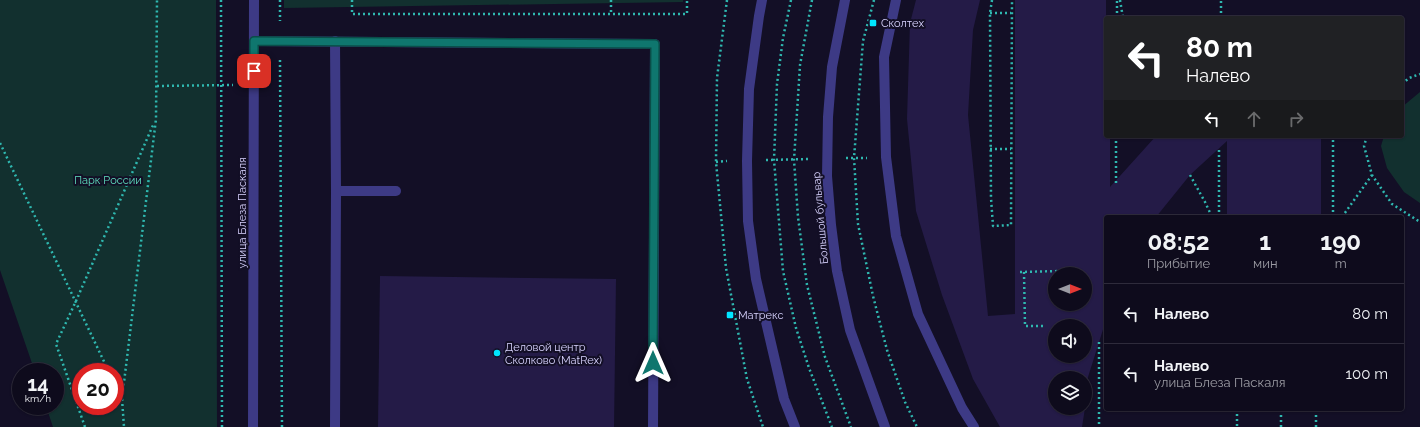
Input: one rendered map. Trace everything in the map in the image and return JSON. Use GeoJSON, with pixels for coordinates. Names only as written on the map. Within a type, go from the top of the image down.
{"type":"FeatureCollection","features":[{"type":"Feature","properties":{"kind":"street","name":"улица Блеза Паскаля"},"geometry":{"type":"LineString","coordinates":[[253,427],[254,0]]}},
{"type":"Feature","properties":{"kind":"street"},"geometry":{"type":"LineString","coordinates":[[762,0],[749,89],[747,161],[748,221],[756,280],[784,399],[795,427]]}},
{"type":"Feature","properties":{"kind":"street","name":"Большой бульвар"},"geometry":{"type":"LineString","coordinates":[[845,0],[832,67],[828,117],[827,176],[831,225],[837,271],[850,330],[875,402],[886,427]]}},
{"type":"Feature","properties":{"kind":"street"},"geometry":{"type":"LineString","coordinates":[[896,0],[884,57],[886,157],[896,236],[918,314],[962,408],[974,427]]}},
{"type":"Feature","properties":{"kind":"street"},"geometry":{"type":"LineString","coordinates":[[254,41],[655,44],[653,427]]}},
{"type":"Feature","properties":{"kind":"street"},"geometry":{"type":"LineString","coordinates":[[335,41],[335,427]]}},
{"type":"Feature","properties":{"kind":"street"},"geometry":{"type":"LineString","coordinates":[[336,191],[396,191]]}},
{"type":"Feature","properties":{"kind":"path"},"geometry":{"type":"LineString","coordinates":[[124,383],[156,119],[157,0]]}},
{"type":"Feature","properties":{"kind":"path"},"geometry":{"type":"LineString","coordinates":[[221,0],[222,427]]}},
{"type":"Feature","properties":{"kind":"path"},"geometry":{"type":"LineString","coordinates":[[280,0],[282,427]]}},
{"type":"Feature","properties":{"kind":"path"},"geometry":{"type":"LineString","coordinates":[[352,0],[352,14],[687,14],[687,0]]}},
{"type":"Feature","properties":{"kind":"path"},"geometry":{"type":"LineString","coordinates":[[611,0],[611,14]]}},
{"type":"Feature","properties":{"kind":"path"},"geometry":{"type":"LineString","coordinates":[[791,0],[783,38],[777,84],[774,160],[777,201],[785,278],[796,328],[809,368],[832,427]]}},
{"type":"Feature","properties":{"kind":"path"},"geometry":{"type":"LineString","coordinates":[[874,0],[863,41],[854,158],[858,224],[873,296],[887,350],[905,402],[917,427]]}},
{"type":"Feature","properties":{"kind":"path"},"geometry":{"type":"LineString","coordinates":[[992,0],[990,13],[991,198],[994,226],[1011,227],[1012,0]]}},
{"type":"Feature","properties":{"kind":"path"},"geometry":{"type":"LineString","coordinates":[[1117,16],[1118,0]]}},
{"type":"Feature","properties":{"kind":"path"},"geometry":{"type":"LineString","coordinates":[[1118,0],[1122,16]]}},
{"type":"Feature","properties":{"kind":"path"},"geometry":{"type":"LineString","coordinates":[[1221,16],[1222,0]]}},
{"type":"Feature","properties":{"kind":"path"},"geometry":{"type":"LineString","coordinates":[[990,13],[1012,13]]}},
{"type":"Feature","properties":{"kind":"path"},"geometry":{"type":"LineString","coordinates":[[1404,82],[1409,78],[1420,74]]}},
{"type":"Feature","properties":{"kind":"path"},"geometry":{"type":"LineString","coordinates":[[157,86],[233,84]]}},
{"type":"Feature","properties":{"kind":"path"},"geometry":{"type":"LineString","coordinates":[[85,427],[56,344],[156,119]]}},
{"type":"Feature","properties":{"kind":"path"},"geometry":{"type":"LineString","coordinates":[[1116,138],[1116,182]]}},
{"type":"Feature","properties":{"kind":"path"},"geometry":{"type":"LineString","coordinates":[[1333,138],[1333,215]]}},
{"type":"Feature","properties":{"kind":"path"},"geometry":{"type":"LineString","coordinates":[[1366,138],[1364,146],[1372,176],[1392,204],[1420,222]]}},
{"type":"Feature","properties":{"kind":"path"},"geometry":{"type":"LineString","coordinates":[[0,144],[105,363]]}},
{"type":"Feature","properties":{"kind":"path"},"geometry":{"type":"LineString","coordinates":[[990,149],[1011,149]]}},
{"type":"Feature","properties":{"kind":"path"},"geometry":{"type":"LineString","coordinates":[[1219,149],[1219,215]]}},
{"type":"Feature","properties":{"kind":"path"},"geometry":{"type":"LineString","coordinates":[[716,162],[886,157]]}},
{"type":"Feature","properties":{"kind":"path"},"geometry":{"type":"LineString","coordinates":[[1190,176],[1211,215]]}},
{"type":"Feature","properties":{"kind":"path"},"geometry":{"type":"LineString","coordinates":[[1343,215],[1372,176]]}},
{"type":"Feature","properties":{"kind":"path"},"geometry":{"type":"LineString","coordinates":[[1020,272],[1048,271]]}},
{"type":"Feature","properties":{"kind":"path"},"geometry":{"type":"LineString","coordinates":[[1024,272],[1025,326],[1043,326]]}},
{"type":"Feature","properties":{"kind":"path"},"geometry":{"type":"LineString","coordinates":[[1099,342],[1099,427]]}},
{"type":"Feature","properties":{"kind":"path"},"geometry":{"type":"LineString","coordinates":[[1237,411],[1237,427]]}},
{"type":"Feature","properties":{"kind":"path"},"geometry":{"type":"LineString","coordinates":[[1281,411],[1281,427]]}},
{"type":"Feature","properties":{"kind":"path"},"geometry":{"type":"LineString","coordinates":[[1316,411],[1316,427]]}},
{"type":"Feature","properties":{"kind":"path"},"geometry":{"type":"LineString","coordinates":[[123,415],[124,427]]}},
{"type":"Feature","properties":{"kind":"green space","name":"Парк России"},"geometry":{"type":"Polygon","coordinates":[[[0,0],[216,0],[217,427],[53,427],[49,415],[64,415],[64,363],[32,363],[0,270],[0,0]]]}},
{"type":"Feature","properties":{"kind":"green space"},"geometry":{"type":"Polygon","coordinates":[[[284,0],[683,0],[683,2],[284,8],[284,0]]]}},
{"type":"Feature","properties":{"kind":"green space"},"geometry":{"type":"Polygon","coordinates":[[[1420,92],[1420,203],[1404,192],[1387,168],[1381,146],[1383,138],[1404,138],[1404,105],[1420,92]]]}},
{"type":"Feature","properties":{"kind":"building"},"geometry":{"type":"Polygon","coordinates":[[[916,0],[980,0],[973,30],[968,115],[988,316],[1015,314],[1015,0],[1106,0],[1106,16],[1104,16],[1104,138],[1110,138],[1110,187],[1154,138],[1321,138],[1321,215],[1227,215],[1227,141],[1190,175],[1158,215],[1104,215],[1104,326],[1090,371],[1048,371],[1048,415],[1084,415],[1082,427],[1000,427],[973,379],[942,295],[916,211],[907,119],[910,23],[916,0]]]}},
{"type":"Feature","properties":{"kind":"building","name":"Деловой центр Сколково (MatRex)"},"geometry":{"type":"Polygon","coordinates":[[[380,276],[616,279],[614,427],[378,427],[380,276]]]}},
{"type":"Feature","properties":{"kind":"place","name":"Сколтех"},"geometry":{"type":"Point","coordinates":[873,23]}},
{"type":"Feature","properties":{"kind":"place","name":"Матрекс"},"geometry":{"type":"Point","coordinates":[730,315]}},
{"type":"Feature","properties":{"kind":"place","name":"Деловой центр Сколково (MatRex)"},"geometry":{"type":"Point","coordinates":[497,353]}},
{"type":"Feature","properties":{"kind":"route"},"geometry":{"type":"LineString","coordinates":[[254,71],[254,41],[655,44],[653,363]]}}]}
